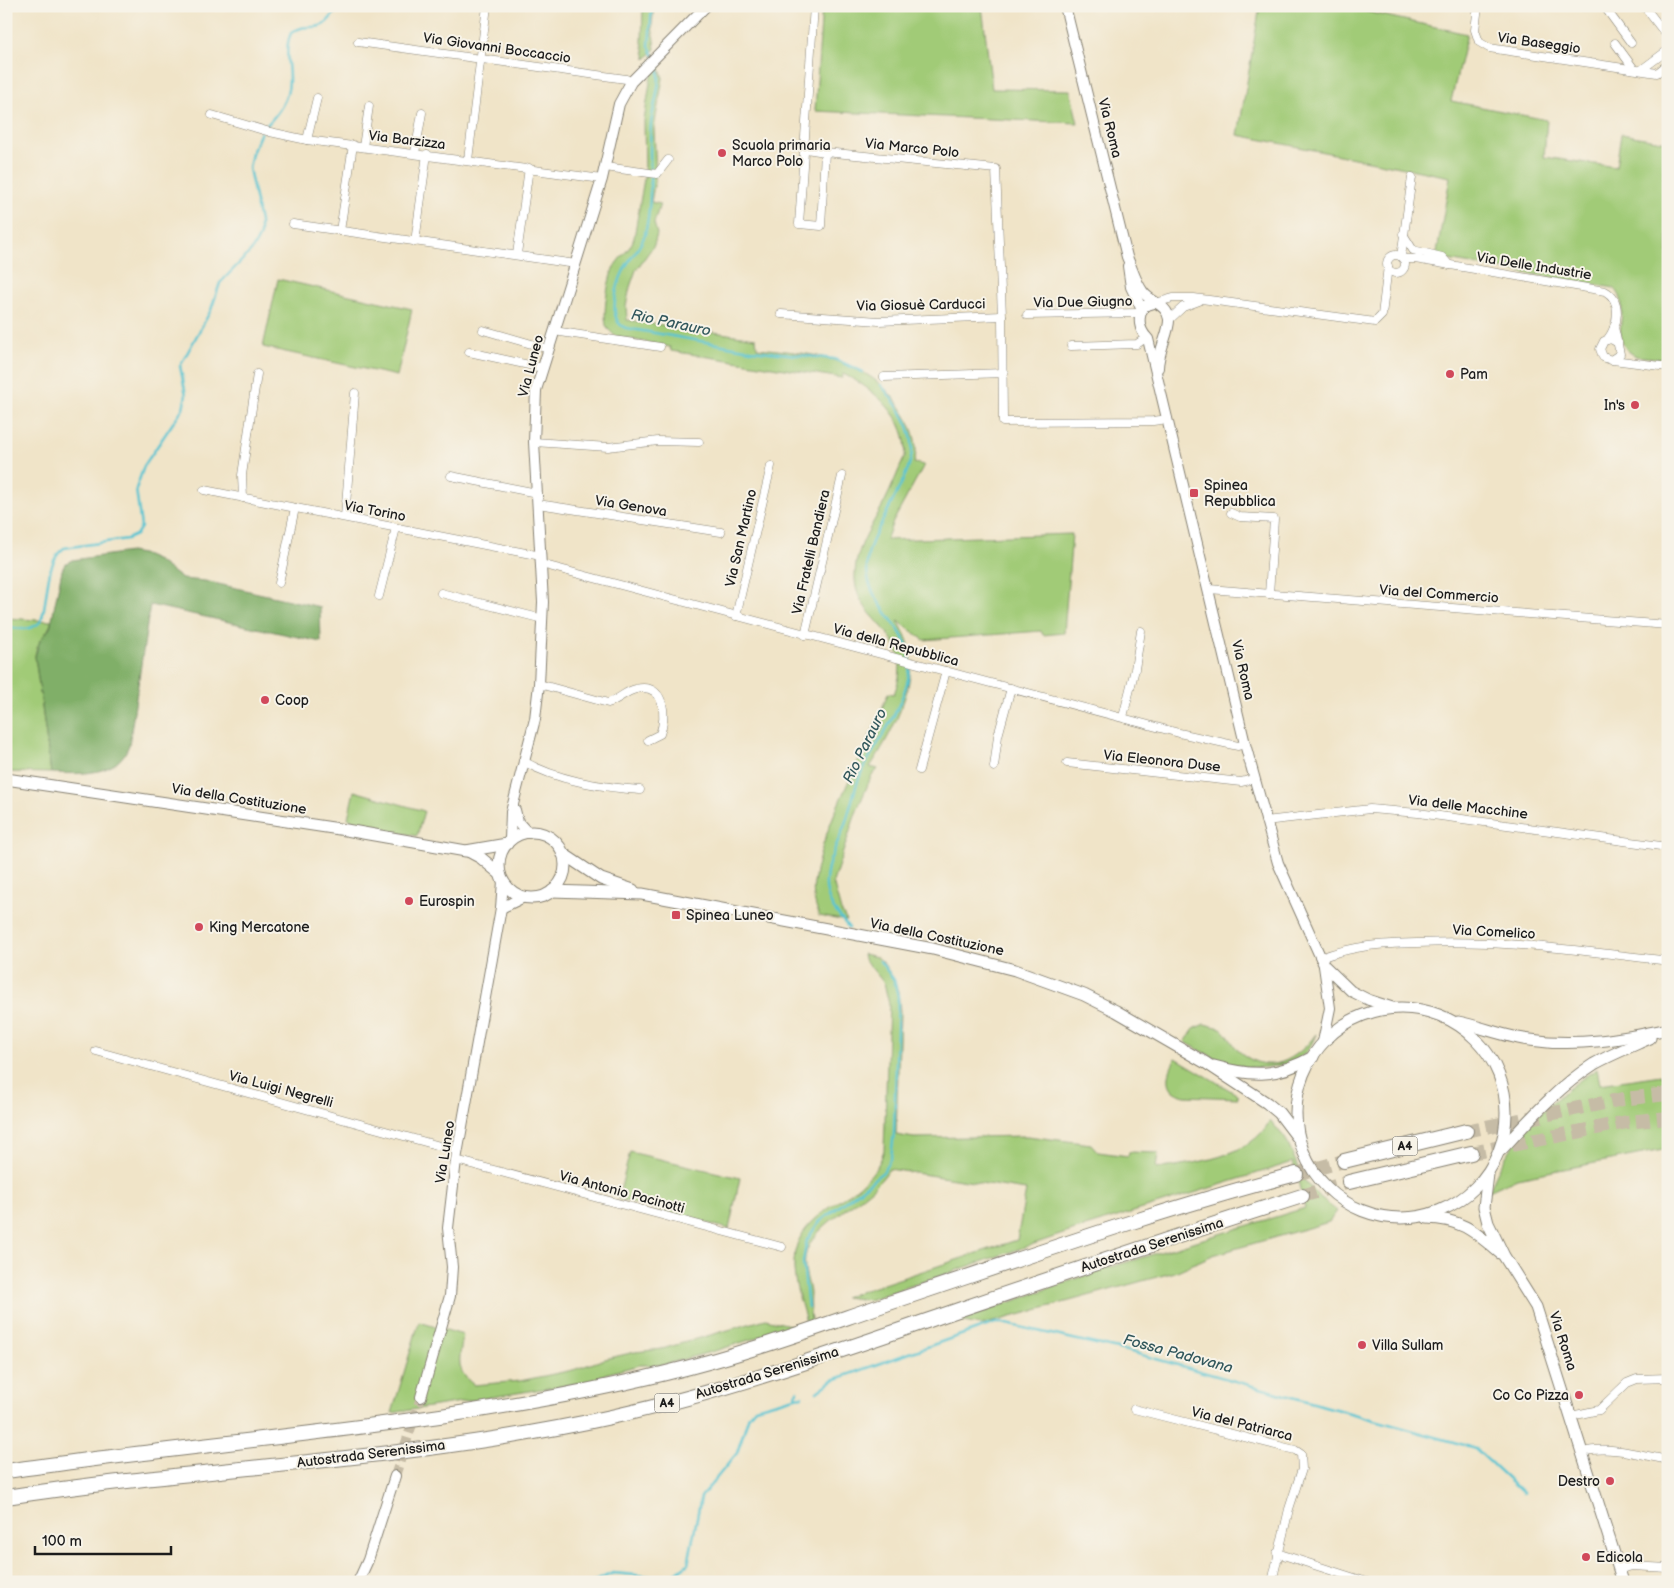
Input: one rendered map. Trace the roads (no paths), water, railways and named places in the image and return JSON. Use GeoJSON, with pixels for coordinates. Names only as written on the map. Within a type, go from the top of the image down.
{"type":"FeatureCollection","features":[{"type":"Feature","properties":{"kind":"highway","name":"A4"},"geometry":{"type":"LineString","coordinates":[[1344,1161],[1466,1131]]}},
{"type":"Feature","properties":{"kind":"highway","name":"A4"},"geometry":{"type":"LineString","coordinates":[[1349,1182],[1471,1153]]}},
{"type":"Feature","properties":{"kind":"highway","name":"Autostrada Serenissima"},"geometry":{"type":"LineString","coordinates":[[6,1471],[472,1412],[605,1388],[743,1352],[1207,1197],[1296,1174]]}},
{"type":"Feature","properties":{"kind":"highway","name":"Autostrada Serenissima"},"geometry":{"type":"LineString","coordinates":[[6,1498],[478,1441],[609,1417],[745,1381],[829,1355],[1127,1252],[1302,1196]]}},
{"type":"Feature","properties":{"kind":"main road","name":"Via della Costituzione"},"geometry":{"type":"LineString","coordinates":[[6,779],[336,829],[466,851],[481,858],[501,877]]}},
{"type":"Feature","properties":{"kind":"main road"},"geometry":{"type":"LineString","coordinates":[[528,832],[549,837],[557,844],[562,853],[564,874],[560,883],[542,897],[524,897],[511,891],[501,877],[500,856],[508,842],[528,832]]}},
{"type":"Feature","properties":{"kind":"main road","name":"Via della Costituzione"},"geometry":{"type":"LineString","coordinates":[[466,851],[508,842]]}},
{"type":"Feature","properties":{"kind":"main road","name":"Via della Costituzione"},"geometry":{"type":"LineString","coordinates":[[562,853],[602,879],[642,894]]}},
{"type":"Feature","properties":{"kind":"main road","name":"Via della Costituzione"},"geometry":{"type":"LineString","coordinates":[[552,891],[642,894],[933,949],[1015,970],[1052,982],[1116,1011],[1206,1063]]}},
{"type":"Feature","properties":{"kind":"main road"},"geometry":{"type":"LineString","coordinates":[[1504,1256],[1475,1232],[1457,1222],[1376,1215],[1336,1196],[1317,1177],[1306,1159],[1298,1138],[1295,1118],[1296,1096],[1312,1056],[1336,1030],[1357,1017],[1375,1010],[1394,1008],[1426,1010],[1453,1021],[1528,1040],[1561,1043],[1616,1040],[1668,1030]]}},
{"type":"Feature","properties":{"kind":"main road"},"geometry":{"type":"LineString","coordinates":[[1415,1217],[1439,1211],[1460,1200],[1475,1188],[1488,1172],[1503,1140],[1506,1099],[1502,1081],[1494,1062],[1482,1045],[1453,1021]]}},
{"type":"Feature","properties":{"kind":"main road"},"geometry":{"type":"LineString","coordinates":[[1498,1153],[1554,1094],[1572,1080],[1595,1064],[1668,1030]]}},
{"type":"Feature","properties":{"kind":"main road"},"geometry":{"type":"LineString","coordinates":[[1206,1063],[1234,1072],[1263,1074],[1284,1071],[1312,1056]]}},
{"type":"Feature","properties":{"kind":"main road"},"geometry":{"type":"LineString","coordinates":[[1206,1063],[1268,1103],[1279,1113],[1298,1138]]}},
{"type":"Feature","properties":{"kind":"main road"},"geometry":{"type":"LineString","coordinates":[[1488,1172],[1484,1199],[1485,1216],[1504,1256]]}},
{"type":"Feature","properties":{"kind":"main road","name":"Via Roma"},"geometry":{"type":"LineString","coordinates":[[1504,1256],[1536,1307],[1623,1582]]}},
{"type":"Feature","properties":{"kind":"street"},"geometry":{"type":"LineString","coordinates":[[468,160],[487,6]]}},
{"type":"Feature","properties":{"kind":"street","name":"Via Luneo"},"geometry":{"type":"LineString","coordinates":[[508,842],[511,812],[535,719],[539,684],[543,619],[534,408],[543,368],[602,179],[616,110],[631,82],[705,6]]}},
{"type":"Feature","properties":{"kind":"street"},"geometry":{"type":"LineString","coordinates":[[814,6],[800,224],[821,226],[824,152]]}},
{"type":"Feature","properties":{"kind":"street","name":"Via Roma"},"geometry":{"type":"LineString","coordinates":[[1065,6],[1127,257],[1131,287],[1141,312],[1140,323],[1148,338],[1265,821],[1284,878],[1322,961]]}},
{"type":"Feature","properties":{"kind":"street","name":"Via Baseggio"},"geometry":{"type":"LineString","coordinates":[[1478,6],[1475,30],[1479,42],[1489,48],[1656,72],[1668,64]]}},
{"type":"Feature","properties":{"kind":"street"},"geometry":{"type":"LineString","coordinates":[[1604,6],[1631,43]]}},
{"type":"Feature","properties":{"kind":"street"},"geometry":{"type":"LineString","coordinates":[[1644,6],[1664,32],[1668,33]]}},
{"type":"Feature","properties":{"kind":"street","name":"Via Giovanni Boccaccio"},"geometry":{"type":"LineString","coordinates":[[358,42],[626,79],[631,82]]}},
{"type":"Feature","properties":{"kind":"street"},"geometry":{"type":"LineString","coordinates":[[1615,43],[1638,70],[1668,50]]}},
{"type":"Feature","properties":{"kind":"street"},"geometry":{"type":"LineString","coordinates":[[307,140],[317,98]]}},
{"type":"Feature","properties":{"kind":"street"},"geometry":{"type":"LineString","coordinates":[[363,147],[369,106]]}},
{"type":"Feature","properties":{"kind":"street"},"geometry":{"type":"LineString","coordinates":[[415,153],[422,113]]}},
{"type":"Feature","properties":{"kind":"street","name":"Via Barzizza"},"geometry":{"type":"LineString","coordinates":[[212,114],[270,132],[307,140],[427,154],[602,179]]}},
{"type":"Feature","properties":{"kind":"street"},"geometry":{"type":"LineString","coordinates":[[340,231],[353,145]]}},
{"type":"Feature","properties":{"kind":"street","name":"Via Marco Polo"},"geometry":{"type":"LineString","coordinates":[[806,150],[996,169]]}},
{"type":"Feature","properties":{"kind":"street"},"geometry":{"type":"LineString","coordinates":[[415,242],[427,154]]}},
{"type":"Feature","properties":{"kind":"street"},"geometry":{"type":"LineString","coordinates":[[605,167],[656,174],[668,160]]}},
{"type":"Feature","properties":{"kind":"street"},"geometry":{"type":"LineString","coordinates":[[517,254],[529,168]]}},
{"type":"Feature","properties":{"kind":"street","name":"Via Giosuè Carducci"},"geometry":{"type":"LineString","coordinates":[[996,169],[1004,373],[1003,422],[1153,421],[1168,419]]}},
{"type":"Feature","properties":{"kind":"street"},"geometry":{"type":"LineString","coordinates":[[1141,312],[1146,304],[1173,298],[1206,300],[1375,322],[1382,317],[1387,285],[1388,260],[1401,260],[1402,234],[1412,178]]}},
{"type":"Feature","properties":{"kind":"street"},"geometry":{"type":"LineString","coordinates":[[293,224],[415,242],[517,254],[576,264]]}},
{"type":"Feature","properties":{"kind":"street"},"geometry":{"type":"LineString","coordinates":[[1402,234],[1413,250],[1442,257],[1449,265]]}},
{"type":"Feature","properties":{"kind":"street","name":"Via Roma"},"geometry":{"type":"LineString","coordinates":[[1127,257],[1142,292],[1154,303],[1164,308],[1169,320],[1159,354],[1157,374]]}},
{"type":"Feature","properties":{"kind":"street","name":"Via Delle Industrie"},"geometry":{"type":"LineString","coordinates":[[1387,285],[1397,273],[1401,260],[1413,262],[1421,260],[1605,291],[1612,296],[1617,306],[1614,325],[1607,340],[1601,344],[1600,353],[1603,357],[1611,360]]}},
{"type":"Feature","properties":{"kind":"street"},"geometry":{"type":"LineString","coordinates":[[1388,266],[1391,271],[1397,273]]}},
{"type":"Feature","properties":{"kind":"street"},"geometry":{"type":"LineString","coordinates":[[1173,298],[1178,310]]}},
{"type":"Feature","properties":{"kind":"street"},"geometry":{"type":"LineString","coordinates":[[1169,320],[1178,310],[1192,303],[1206,300]]}},
{"type":"Feature","properties":{"kind":"street","name":"Via Due Giugno"},"geometry":{"type":"LineString","coordinates":[[1026,315],[1141,312]]}},
{"type":"Feature","properties":{"kind":"street","name":"Via Giosuè Carducci"},"geometry":{"type":"LineString","coordinates":[[781,314],[880,320],[1002,316]]}},
{"type":"Feature","properties":{"kind":"street","name":"Via Delle Industrie"},"geometry":{"type":"LineString","coordinates":[[1614,325],[1619,345]]}},
{"type":"Feature","properties":{"kind":"street"},"geometry":{"type":"LineString","coordinates":[[482,330],[549,349]]}},
{"type":"Feature","properties":{"kind":"street"},"geometry":{"type":"LineString","coordinates":[[554,331],[660,347]]}},
{"type":"Feature","properties":{"kind":"street"},"geometry":{"type":"LineString","coordinates":[[1071,346],[1137,344],[1148,338],[1157,340],[1165,335]]}},
{"type":"Feature","properties":{"kind":"street"},"geometry":{"type":"LineString","coordinates":[[1607,340],[1619,345],[1629,357],[1638,362]]}},
{"type":"Feature","properties":{"kind":"street"},"geometry":{"type":"LineString","coordinates":[[1611,360],[1618,357],[1619,345]]}},
{"type":"Feature","properties":{"kind":"street"},"geometry":{"type":"LineString","coordinates":[[470,352],[543,368]]}},
{"type":"Feature","properties":{"kind":"street"},"geometry":{"type":"LineString","coordinates":[[1611,360],[1668,367]]}},
{"type":"Feature","properties":{"kind":"street"},"geometry":{"type":"LineString","coordinates":[[884,377],[1004,373]]}},
{"type":"Feature","properties":{"kind":"street"},"geometry":{"type":"LineString","coordinates":[[243,498],[242,475],[257,374]]}},
{"type":"Feature","properties":{"kind":"street"},"geometry":{"type":"LineString","coordinates":[[344,517],[355,393]]}},
{"type":"Feature","properties":{"kind":"street"},"geometry":{"type":"LineString","coordinates":[[534,442],[608,447],[658,441],[699,442]]}},
{"type":"Feature","properties":{"kind":"street","name":"Via San Martino"},"geometry":{"type":"LineString","coordinates":[[736,616],[771,466]]}},
{"type":"Feature","properties":{"kind":"street"},"geometry":{"type":"LineString","coordinates":[[451,476],[537,492]]}},
{"type":"Feature","properties":{"kind":"street","name":"Via Fratelli Bandiera"},"geometry":{"type":"LineString","coordinates":[[805,634],[842,476]]}},
{"type":"Feature","properties":{"kind":"street","name":"Via Torino"},"geometry":{"type":"LineString","coordinates":[[204,490],[344,517],[541,560]]}},
{"type":"Feature","properties":{"kind":"street","name":"Via Genova"},"geometry":{"type":"LineString","coordinates":[[538,504],[721,532]]}},
{"type":"Feature","properties":{"kind":"street"},"geometry":{"type":"LineString","coordinates":[[279,583],[295,508]]}},
{"type":"Feature","properties":{"kind":"street"},"geometry":{"type":"LineString","coordinates":[[1231,513],[1240,517],[1274,519],[1269,594]]}},
{"type":"Feature","properties":{"kind":"street"},"geometry":{"type":"LineString","coordinates":[[379,596],[396,528]]}},
{"type":"Feature","properties":{"kind":"street","name":"Via della Repubblica"},"geometry":{"type":"LineString","coordinates":[[541,560],[736,616],[903,660],[1233,745],[1245,744]]}},
{"type":"Feature","properties":{"kind":"street","name":"Via del Commercio"},"geometry":{"type":"LineString","coordinates":[[1209,589],[1668,625]]}},
{"type":"Feature","properties":{"kind":"street"},"geometry":{"type":"LineString","coordinates":[[441,593],[543,619]]}},
{"type":"Feature","properties":{"kind":"street"},"geometry":{"type":"LineString","coordinates":[[1123,717],[1141,631]]}},
{"type":"Feature","properties":{"kind":"street"},"geometry":{"type":"LineString","coordinates":[[919,770],[946,671]]}},
{"type":"Feature","properties":{"kind":"street"},"geometry":{"type":"LineString","coordinates":[[539,684],[608,703],[634,689],[651,690],[660,698],[665,712],[660,734],[648,740]]}},
{"type":"Feature","properties":{"kind":"street"},"geometry":{"type":"LineString","coordinates":[[994,767],[998,736],[1011,688]]}},
{"type":"Feature","properties":{"kind":"street"},"geometry":{"type":"LineString","coordinates":[[523,761],[572,780],[612,788],[640,790]]}},
{"type":"Feature","properties":{"kind":"street","name":"Via Eleonora Duse"},"geometry":{"type":"LineString","coordinates":[[1067,763],[1241,782],[1254,779]]}},
{"type":"Feature","properties":{"kind":"street","name":"Via Luneo"},"geometry":{"type":"LineString","coordinates":[[514,802],[518,822],[528,832]]}},
{"type":"Feature","properties":{"kind":"street","name":"Via delle Macchine"},"geometry":{"type":"LineString","coordinates":[[1265,821],[1370,809],[1418,812],[1668,847]]}},
{"type":"Feature","properties":{"kind":"street","name":"Via Luneo"},"geometry":{"type":"LineString","coordinates":[[420,1398],[450,1296],[452,1267],[448,1228],[457,1155],[501,908],[501,877]]}},
{"type":"Feature","properties":{"kind":"street"},"geometry":{"type":"LineString","coordinates":[[501,908],[524,897]]}},
{"type":"Feature","properties":{"kind":"street","name":"Via Comelico"},"geometry":{"type":"LineString","coordinates":[[1322,961],[1361,945],[1440,942],[1544,946],[1668,961]]}},
{"type":"Feature","properties":{"kind":"street"},"geometry":{"type":"LineString","coordinates":[[1322,961],[1351,992],[1394,1008]]}},
{"type":"Feature","properties":{"kind":"street"},"geometry":{"type":"LineString","coordinates":[[1322,961],[1330,1008],[1323,1042]]}},
{"type":"Feature","properties":{"kind":"street","name":"Via Luigi Negrelli"},"geometry":{"type":"LineString","coordinates":[[96,1050],[457,1155]]}},
{"type":"Feature","properties":{"kind":"street","name":"Via Antonio Pacinotti"},"geometry":{"type":"LineString","coordinates":[[457,1155],[782,1247]]}},
{"type":"Feature","properties":{"kind":"street"},"geometry":{"type":"LineString","coordinates":[[1571,1416],[1599,1410],[1627,1383],[1637,1379],[1668,1378]]}},
{"type":"Feature","properties":{"kind":"street","name":"Via del Patriarca"},"geometry":{"type":"LineString","coordinates":[[1134,1409],[1295,1450],[1301,1454],[1302,1469],[1277,1554],[1272,1582]]}},
{"type":"Feature","properties":{"kind":"street"},"geometry":{"type":"LineString","coordinates":[[1582,1452],[1595,1449],[1611,1450],[1668,1460]]}},
{"type":"Feature","properties":{"kind":"street"},"geometry":{"type":"LineString","coordinates":[[358,1582],[368,1560],[395,1476]]}},
{"type":"Feature","properties":{"kind":"street"},"geometry":{"type":"LineString","coordinates":[[1277,1554],[1367,1582]]}},
{"type":"Feature","properties":{"kind":"street"},"geometry":{"type":"LineString","coordinates":[[1619,1570],[1632,1566],[1668,1568]]}},
{"type":"Feature","properties":{"kind":"waterway"},"geometry":{"type":"LineString","coordinates":[[264,128],[278,112],[287,94],[289,80],[287,50],[291,33],[305,27],[320,26],[332,17],[339,6]]}},
{"type":"Feature","properties":{"kind":"waterway","name":"Rio Parauro"},"geometry":{"type":"LineString","coordinates":[[652,6],[649,46],[654,56]]}},
{"type":"Feature","properties":{"kind":"waterway","name":"Rio Parauro"},"geometry":{"type":"LineString","coordinates":[[656,61],[659,76],[651,124],[648,220],[643,239],[621,276],[616,293],[616,318],[626,328],[751,350],[834,359],[863,372]]}},
{"type":"Feature","properties":{"kind":"waterway"},"geometry":{"type":"LineString","coordinates":[[6,627],[29,628],[41,621],[53,562],[64,548],[127,539],[136,535],[141,527],[136,489],[144,466],[183,408],[186,395],[180,366],[211,310],[220,283],[252,250],[260,235],[260,222],[249,168],[252,153],[261,132]]}},
{"type":"Feature","properties":{"kind":"waterway","name":"Rio Parauro"},"geometry":{"type":"LineString","coordinates":[[849,928],[828,898],[826,890],[828,867],[846,821],[861,773],[899,705],[907,683],[910,663],[907,646],[900,632],[872,591],[868,575],[870,546],[903,481],[912,451],[911,437],[906,422],[881,385]]}},
{"type":"Feature","properties":{"kind":"waterway","name":"Rio Parauro"},"geometry":{"type":"LineString","coordinates":[[808,1308],[803,1262],[807,1240],[818,1223],[883,1172],[891,1157],[894,1133],[898,996],[894,980],[880,961]]}},
{"type":"Feature","properties":{"kind":"waterway","name":"Fossa Padovana"},"geometry":{"type":"LineString","coordinates":[[817,1392],[833,1380],[995,1323],[1002,1323],[1131,1352],[1475,1448],[1523,1493]]}},
{"type":"Feature","properties":{"kind":"waterway","name":"Rio Parauro"},"geometry":{"type":"LineString","coordinates":[[593,1582],[613,1573],[669,1578],[688,1564],[701,1497],[737,1453],[749,1415],[755,1408],[795,1397],[797,1391]]}},
{"type":"Feature","properties":{"kind":"waterway","name":"Fossa Padovana"},"geometry":{"type":"LineString","coordinates":[[795,1397],[802,1396]]}},
{"type":"Feature","properties":{"kind":"tunnel"},"geometry":{"type":"LineString","coordinates":[[1466,1131],[1623,1099],[1668,1094]]}},
{"type":"Feature","properties":{"kind":"tunnel"},"geometry":{"type":"LineString","coordinates":[[1471,1153],[1627,1122],[1668,1118]]}},
{"type":"Feature","properties":{"kind":"tunnel"},"geometry":{"type":"LineString","coordinates":[[1296,1174],[1344,1161]]}},
{"type":"Feature","properties":{"kind":"tunnel"},"geometry":{"type":"LineString","coordinates":[[1302,1196],[1349,1182]]}},
{"type":"Feature","properties":{"kind":"tunnel"},"geometry":{"type":"LineString","coordinates":[[395,1476],[421,1397]]}},
{"type":"Feature","properties":{"kind":"place","name":"Scuola primaria Marco Polo"},"geometry":{"type":"Point","coordinates":[722,153]}},
{"type":"Feature","properties":{"kind":"place","name":"Pam"},"geometry":{"type":"Point","coordinates":[1450,374]}},
{"type":"Feature","properties":{"kind":"place","name":"In's"},"geometry":{"type":"Point","coordinates":[1635,405]}},
{"type":"Feature","properties":{"kind":"place","name":"Spinea Repubblica"},"geometry":{"type":"Point","coordinates":[1194,493]}},
{"type":"Feature","properties":{"kind":"place","name":"Coop"},"geometry":{"type":"Point","coordinates":[265,700]}},
{"type":"Feature","properties":{"kind":"place","name":"Eurospin"},"geometry":{"type":"Point","coordinates":[409,901]}},
{"type":"Feature","properties":{"kind":"place","name":"Spinea Luneo"},"geometry":{"type":"Point","coordinates":[676,915]}},
{"type":"Feature","properties":{"kind":"place","name":"King Mercatone"},"geometry":{"type":"Point","coordinates":[199,927]}},
{"type":"Feature","properties":{"kind":"place","name":"Villa Sullam"},"geometry":{"type":"Point","coordinates":[1362,1345]}},
{"type":"Feature","properties":{"kind":"place","name":"Co Co Pizza"},"geometry":{"type":"Point","coordinates":[1579,1395]}},
{"type":"Feature","properties":{"kind":"place","name":"Destro"},"geometry":{"type":"Point","coordinates":[1610,1481]}},
{"type":"Feature","properties":{"kind":"place","name":"Edicola"},"geometry":{"type":"Point","coordinates":[1586,1557]}}]}
